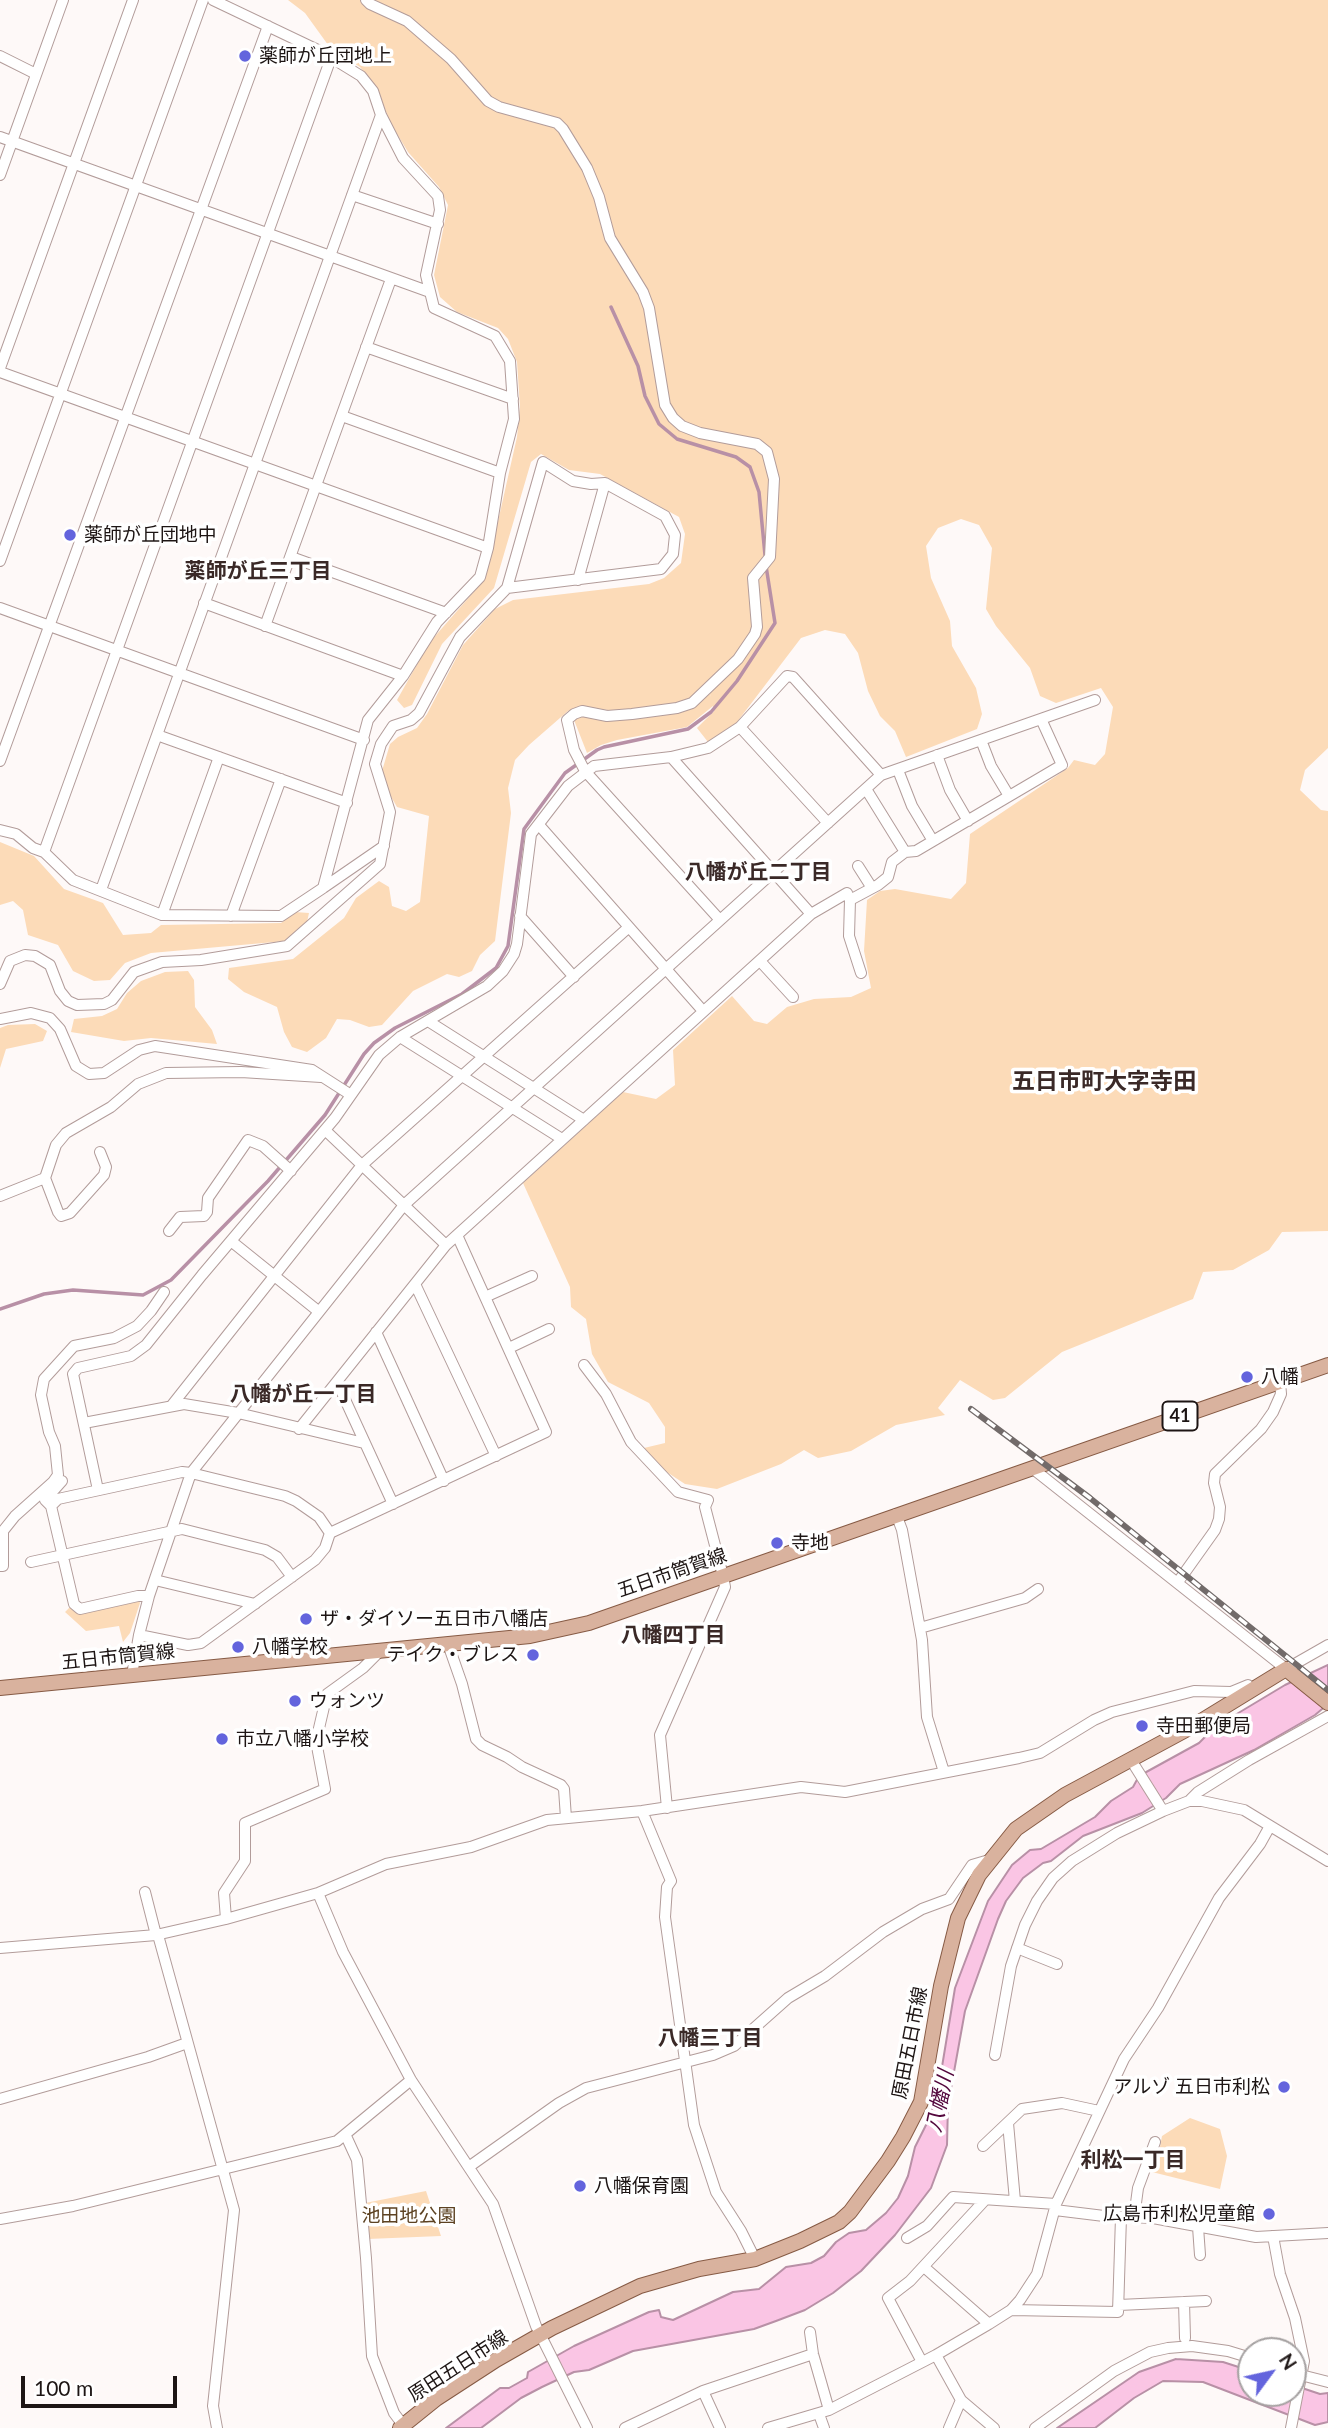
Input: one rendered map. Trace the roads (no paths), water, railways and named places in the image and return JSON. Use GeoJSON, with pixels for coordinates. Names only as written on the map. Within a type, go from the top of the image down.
{"type":"FeatureCollection","features":[{"type":"Feature","properties":{"kind":"main road","name":"五日市筒賀線"},"geometry":{"type":"LineString","coordinates":[[0,1688],[530,1636],[589,1623],[1328,1365]]}},
{"type":"Feature","properties":{"kind":"main road"},"geometry":{"type":"LineString","coordinates":[[1284,1672],[1328,1703]]}},
{"type":"Feature","properties":{"kind":"main road","name":"原田五日市線"},"geometry":{"type":"LineString","coordinates":[[402,2427],[436,2399],[496,2360],[640,2286],[699,2269],[755,2259],[839,2222],[850,2212],[903,2137],[921,2102],[946,1960],[958,1918],[989,1860],[1016,1829],[1037,1812],[1132,1763],[1284,1672]]}},
{"type":"Feature","properties":{"kind":"street"},"geometry":{"type":"LineString","coordinates":[[133,0],[0,370],[254,465],[488,548]]}},
{"type":"Feature","properties":{"kind":"street"},"geometry":{"type":"LineString","coordinates":[[0,561],[5,533],[61,394],[203,0]]}},
{"type":"Feature","properties":{"kind":"street"},"geometry":{"type":"LineString","coordinates":[[213,0],[331,58],[361,76],[368,84],[403,158],[438,196],[438,224],[426,275],[434,308],[489,332],[500,342],[510,361],[514,419],[500,473],[488,548],[480,578],[446,613],[403,676],[368,720],[323,888]]}},
{"type":"Feature","properties":{"kind":"street"},"geometry":{"type":"LineString","coordinates":[[366,0],[407,21],[451,58],[488,101],[499,107],[557,123],[563,129],[587,168],[611,238],[643,292],[649,308],[665,405],[673,418],[682,426],[700,433],[757,444],[767,453],[774,479],[770,557],[753,578],[757,626],[755,635],[738,659],[692,703],[677,708],[607,716],[582,711],[567,720],[574,750],[585,771],[720,920]]}},
{"type":"Feature","properties":{"kind":"street"},"geometry":{"type":"LineString","coordinates":[[0,175],[59,2]]}},
{"type":"Feature","properties":{"kind":"street"},"geometry":{"type":"LineString","coordinates":[[0,761],[268,26]]}},
{"type":"Feature","properties":{"kind":"street"},"geometry":{"type":"LineString","coordinates":[[0,56],[36,74]]}},
{"type":"Feature","properties":{"kind":"street"},"geometry":{"type":"LineString","coordinates":[[44,852],[331,58]]}},
{"type":"Feature","properties":{"kind":"street"},"geometry":{"type":"LineString","coordinates":[[100,890],[381,115]]}},
{"type":"Feature","properties":{"kind":"street"},"geometry":{"type":"LineString","coordinates":[[0,137],[430,292]]}},
{"type":"Feature","properties":{"kind":"street"},"geometry":{"type":"LineString","coordinates":[[352,195],[438,224]]}},
{"type":"Feature","properties":{"kind":"street"},"geometry":{"type":"LineString","coordinates":[[265,626],[391,279]]}},
{"type":"Feature","properties":{"kind":"street"},"geometry":{"type":"LineString","coordinates":[[366,347],[513,398]]}},
{"type":"Feature","properties":{"kind":"street"},"geometry":{"type":"LineString","coordinates":[[342,416],[500,473]]}},
{"type":"Feature","properties":{"kind":"street"},"geometry":{"type":"LineString","coordinates":[[0,984],[10,961],[24,955],[36,957],[50,965],[60,991],[68,1001],[77,1004],[104,1004],[113,1000],[134,972],[162,962],[201,960],[287,946],[380,864],[390,812],[375,764],[381,744],[393,726],[411,720],[419,713],[460,637],[507,588],[543,462],[573,481],[605,483],[664,516],[675,535],[675,548],[661,569],[507,588]]}},
{"type":"Feature","properties":{"kind":"street"},"geometry":{"type":"LineString","coordinates":[[578,580],[605,483]]}},
{"type":"Feature","properties":{"kind":"street"},"geometry":{"type":"LineString","coordinates":[[291,557],[446,613]]}},
{"type":"Feature","properties":{"kind":"street"},"geometry":{"type":"LineString","coordinates":[[204,603],[403,676]]}},
{"type":"Feature","properties":{"kind":"street"},"geometry":{"type":"LineString","coordinates":[[0,608],[364,740]]}},
{"type":"Feature","properties":{"kind":"street"},"geometry":{"type":"LineString","coordinates":[[98,1490],[73,1374],[78,1368],[131,1356],[153,1338],[325,1129],[345,1091],[379,1055],[400,1037],[487,986],[503,971],[514,954],[531,834],[568,786],[594,766],[671,757],[708,748],[740,727],[787,676],[793,677],[881,775]]}},
{"type":"Feature","properties":{"kind":"street"},"geometry":{"type":"LineString","coordinates":[[132,1675],[149,1596],[191,1473],[404,1205],[881,775],[1095,700]]}},
{"type":"Feature","properties":{"kind":"street"},"geometry":{"type":"LineString","coordinates":[[850,900],[887,879],[892,862],[905,852],[916,851],[1062,765],[1041,719]]}},
{"type":"Feature","properties":{"kind":"street"},"geometry":{"type":"LineString","coordinates":[[740,727],[828,823]]}},
{"type":"Feature","properties":{"kind":"street"},"geometry":{"type":"LineString","coordinates":[[156,735],[347,803]]}},
{"type":"Feature","properties":{"kind":"street"},"geometry":{"type":"LineString","coordinates":[[981,740],[991,766],[1009,796]]}},
{"type":"Feature","properties":{"kind":"street"},"geometry":{"type":"LineString","coordinates":[[937,755],[950,790],[968,821]]}},
{"type":"Feature","properties":{"kind":"street"},"geometry":{"type":"LineString","coordinates":[[162,915],[219,757]]}},
{"type":"Feature","properties":{"kind":"street"},"geometry":{"type":"LineString","coordinates":[[671,757],[811,914]]}},
{"type":"Feature","properties":{"kind":"street"},"geometry":{"type":"LineString","coordinates":[[898,769],[912,806],[933,841]]}},
{"type":"Feature","properties":{"kind":"street"},"geometry":{"type":"LineString","coordinates":[[231,916],[281,779]]}},
{"type":"Feature","properties":{"kind":"street"},"geometry":{"type":"LineString","coordinates":[[866,789],[905,852]]}},
{"type":"Feature","properties":{"kind":"street"},"geometry":{"type":"LineString","coordinates":[[539,825],[703,1011]]}},
{"type":"Feature","properties":{"kind":"street"},"geometry":{"type":"LineString","coordinates":[[0,830],[16,834],[33,848],[44,852],[69,877],[162,915],[281,916],[384,846]]}},
{"type":"Feature","properties":{"kind":"street"},"geometry":{"type":"LineString","coordinates":[[858,866],[872,888]]}},
{"type":"Feature","properties":{"kind":"street"},"geometry":{"type":"LineString","coordinates":[[299,1429],[446,1245],[811,914],[846,893],[850,900],[849,936],[861,973]]}},
{"type":"Feature","properties":{"kind":"street"},"geometry":{"type":"LineString","coordinates":[[520,916],[574,977]]}},
{"type":"Feature","properties":{"kind":"street"},"geometry":{"type":"LineString","coordinates":[[172,1405],[362,1166],[629,927]]}},
{"type":"Feature","properties":{"kind":"street"},"geometry":{"type":"LineString","coordinates":[[760,961],[793,997]]}},
{"type":"Feature","properties":{"kind":"street"},"geometry":{"type":"LineString","coordinates":[[0,1019],[31,1013],[45,1015],[60,1029],[76,1066],[89,1074],[104,1073],[139,1050],[155,1046],[312,1070],[345,1091]]}},
{"type":"Feature","properties":{"kind":"street"},"geometry":{"type":"LineString","coordinates":[[428,1021],[584,1120]]}},
{"type":"Feature","properties":{"kind":"street"},"geometry":{"type":"LineString","coordinates":[[400,1037],[562,1139]]}},
{"type":"Feature","properties":{"kind":"street"},"geometry":{"type":"LineString","coordinates":[[100,1152],[106,1167],[104,1175],[66,1215],[61,1216],[45,1178],[56,1145],[66,1133],[111,1107],[138,1084],[166,1073],[241,1072],[321,1077]]}},
{"type":"Feature","properties":{"kind":"street"},"geometry":{"type":"LineString","coordinates":[[325,1129],[446,1245]]}},
{"type":"Feature","properties":{"kind":"street"},"geometry":{"type":"LineString","coordinates":[[169,1231],[180,1217],[204,1216],[208,1198],[248,1140],[263,1146],[289,1170]]}},
{"type":"Feature","properties":{"kind":"street"},"geometry":{"type":"LineString","coordinates":[[0,1196],[45,1178]]}},
{"type":"Feature","properties":{"kind":"street"},"geometry":{"type":"LineString","coordinates":[[139,1635],[179,1644],[194,1644],[209,1638],[320,1554],[330,1534],[546,1432],[457,1235]]}},
{"type":"Feature","properties":{"kind":"street"},"geometry":{"type":"LineString","coordinates":[[231,1241],[318,1311]]}},
{"type":"Feature","properties":{"kind":"street"},"geometry":{"type":"LineString","coordinates":[[485,1297],[532,1276]]}},
{"type":"Feature","properties":{"kind":"street"},"geometry":{"type":"LineString","coordinates":[[415,1283],[496,1457]]}},
{"type":"Feature","properties":{"kind":"street"},"geometry":{"type":"LineString","coordinates":[[0,1566],[3,1566],[3,1531],[15,1516],[57,1479],[55,1446],[42,1403],[43,1382],[74,1346],[114,1338],[137,1326],[152,1311],[164,1292]]}},
{"type":"Feature","properties":{"kind":"street"},"geometry":{"type":"LineString","coordinates":[[509,1348],[549,1329]]}},
{"type":"Feature","properties":{"kind":"street"},"geometry":{"type":"LineString","coordinates":[[376,1332],[444,1481]]}},
{"type":"Feature","properties":{"kind":"street"},"geometry":{"type":"LineString","coordinates":[[584,1365],[606,1394],[631,1442],[678,1492],[708,1500],[705,1507],[723,1576],[725,1587],[660,1735],[667,1808]]}},
{"type":"Feature","properties":{"kind":"street"},"geometry":{"type":"LineString","coordinates":[[337,1382],[393,1504]]}},
{"type":"Feature","properties":{"kind":"street"},"geometry":{"type":"LineString","coordinates":[[1178,1582],[1219,1519],[1220,1507],[1213,1483],[1215,1474],[1261,1429],[1281,1394],[1280,1382]]}},
{"type":"Feature","properties":{"kind":"street"},"geometry":{"type":"LineString","coordinates":[[84,1423],[184,1404],[238,1413],[365,1443]]}},
{"type":"Feature","properties":{"kind":"street"},"geometry":{"type":"LineString","coordinates":[[1032,1468],[1178,1582],[1284,1672]]}},
{"type":"Feature","properties":{"kind":"street"},"geometry":{"type":"LineString","coordinates":[[58,1470],[62,1476],[61,1484],[45,1500],[51,1506],[74,1604],[80,1609],[149,1596]]}},
{"type":"Feature","properties":{"kind":"street"},"geometry":{"type":"LineString","coordinates":[[51,1506],[58,1499],[182,1472],[285,1496],[319,1517],[330,1534]]}},
{"type":"Feature","properties":{"kind":"street"},"geometry":{"type":"LineString","coordinates":[[896,1514],[902,1530],[920,1628],[927,1717],[944,1772]]}},
{"type":"Feature","properties":{"kind":"street"},"geometry":{"type":"LineString","coordinates":[[31,1562],[182,1530],[265,1550],[277,1557],[292,1577]]}},
{"type":"Feature","properties":{"kind":"street"},"geometry":{"type":"LineString","coordinates":[[155,1580],[255,1604]]}},
{"type":"Feature","properties":{"kind":"street"},"geometry":{"type":"LineString","coordinates":[[920,1628],[1025,1598],[1038,1589]]}},
{"type":"Feature","properties":{"kind":"street"},"geometry":{"type":"LineString","coordinates":[[448,1644],[462,1684],[476,1739],[522,1767],[561,1785],[564,1789],[566,1818]]}},
{"type":"Feature","properties":{"kind":"street"},"geometry":{"type":"LineString","coordinates":[[0,1948],[157,1935],[226,1919],[318,1893],[386,1864],[471,1847],[539,1822],[667,1808],[801,1787],[845,1792],[1040,1753],[1112,1712],[1194,1691],[1240,1690],[1265,1674],[1284,1672],[1328,1645]]}},
{"type":"Feature","properties":{"kind":"street"},"geometry":{"type":"LineString","coordinates":[[226,1919],[224,1894],[245,1861],[246,1823],[325,1789],[316,1741],[327,1694],[363,1668],[379,1652]]}},
{"type":"Feature","properties":{"kind":"street"},"geometry":{"type":"LineString","coordinates":[[1189,1801],[1198,1792],[1249,1760],[1328,1716]]}},
{"type":"Feature","properties":{"kind":"street"},"geometry":{"type":"LineString","coordinates":[[1132,1763],[1162,1809]]}},
{"type":"Feature","properties":{"kind":"street"},"geometry":{"type":"LineString","coordinates":[[995,2055],[1004,1999],[1017,1948],[1037,1901],[1062,1870],[1117,1833],[1162,1809],[1189,1801],[1221,1803],[1244,1810],[1328,1861]]}},
{"type":"Feature","properties":{"kind":"street"},"geometry":{"type":"LineString","coordinates":[[642,1811],[671,1881],[667,1887],[665,1917],[694,2125],[713,2186],[755,2259]]}},
{"type":"Feature","properties":{"kind":"street"},"geometry":{"type":"LineString","coordinates":[[768,2428],[824,2412],[936,2355],[1011,2310],[1037,2274],[1056,2207],[1124,2059],[1158,2008],[1219,1898],[1260,1844],[1270,1826]]}},
{"type":"Feature","properties":{"kind":"street"},"geometry":{"type":"LineString","coordinates":[[470,2166],[559,2103],[586,2088],[734,2046],[789,1998],[825,1976],[883,1932],[922,1909],[949,1899],[972,1865],[989,1860]]}},
{"type":"Feature","properties":{"kind":"street"},"geometry":{"type":"LineString","coordinates":[[145,1892],[232,2199],[234,2221],[214,2406],[217,2428]]}},
{"type":"Feature","properties":{"kind":"street"},"geometry":{"type":"LineString","coordinates":[[318,1893],[343,1952],[411,2080],[493,2204],[542,2338],[587,2428]]}},
{"type":"Feature","properties":{"kind":"street"},"geometry":{"type":"LineString","coordinates":[[1017,1948],[1057,1964]]}},
{"type":"Feature","properties":{"kind":"street"},"geometry":{"type":"LineString","coordinates":[[0,2099],[148,2057],[187,2043]]}},
{"type":"Feature","properties":{"kind":"street"},"geometry":{"type":"LineString","coordinates":[[0,2219],[73,2206],[337,2141],[411,2080]]}},
{"type":"Feature","properties":{"kind":"street"},"geometry":{"type":"LineString","coordinates":[[983,2146],[1023,2109],[1062,2103],[1099,2111]]}},
{"type":"Feature","properties":{"kind":"street"},"geometry":{"type":"LineString","coordinates":[[1008,2123],[1015,2201]]}},
{"type":"Feature","properties":{"kind":"street"},"geometry":{"type":"LineString","coordinates":[[346,2136],[357,2160],[372,2356],[402,2427]]}},
{"type":"Feature","properties":{"kind":"street"},"geometry":{"type":"LineString","coordinates":[[1134,2218],[1138,2188],[1155,2142]]}},
{"type":"Feature","properties":{"kind":"street"},"geometry":{"type":"LineString","coordinates":[[907,2238],[927,2226],[953,2197],[1015,2201],[1121,2217],[1153,2218],[1256,2237],[1328,2233]]}},
{"type":"Feature","properties":{"kind":"street"},"geometry":{"type":"LineString","coordinates":[[922,2362],[888,2298],[924,2267],[985,2200]]}},
{"type":"Feature","properties":{"kind":"street"},"geometry":{"type":"LineString","coordinates":[[1011,2310],[1118,2312],[1121,2217]]}},
{"type":"Feature","properties":{"kind":"street"},"geometry":{"type":"LineString","coordinates":[[1198,2227],[1200,2255]]}},
{"type":"Feature","properties":{"kind":"street"},"geometry":{"type":"LineString","coordinates":[[1273,2236],[1280,2274],[1300,2337]]}},
{"type":"Feature","properties":{"kind":"street"},"geometry":{"type":"LineString","coordinates":[[924,2267],[989,2324]]}},
{"type":"Feature","properties":{"kind":"street"},"geometry":{"type":"LineString","coordinates":[[1119,2305],[1206,2301]]}},
{"type":"Feature","properties":{"kind":"street"},"geometry":{"type":"LineString","coordinates":[[1184,2302],[1185,2338]]}},
{"type":"Feature","properties":{"kind":"street"},"geometry":{"type":"LineString","coordinates":[[810,2332],[824,2412],[824,2428]]}},
{"type":"Feature","properties":{"kind":"street"},"geometry":{"type":"LineString","coordinates":[[1035,2428],[1114,2371],[1150,2353],[1192,2346],[1237,2354]]}},
{"type":"Feature","properties":{"kind":"street"},"geometry":{"type":"LineString","coordinates":[[625,2428],[703,2391],[813,2354]]}},
{"type":"Feature","properties":{"kind":"street"},"geometry":{"type":"LineString","coordinates":[[936,2355],[961,2400],[994,2428]]}},
{"type":"Feature","properties":{"kind":"street"},"geometry":{"type":"LineString","coordinates":[[1307,2378],[1328,2382]]}},
{"type":"Feature","properties":{"kind":"street"},"geometry":{"type":"LineString","coordinates":[[703,2391],[720,2428]]}},
{"type":"Feature","properties":{"kind":"street"},"geometry":{"type":"LineString","coordinates":[[949,2428],[961,2400]]}},
{"type":"Feature","properties":{"kind":"water","name":"八幡川"},"geometry":{"type":"Polygon","coordinates":[[[1328,1665],[1328,1704],[1315,1715],[1254,1750],[1180,1784],[1166,1798],[1142,1813],[1083,1836],[1051,1861],[1043,1863],[1023,1878],[1006,1901],[998,1919],[965,2011],[948,2105],[947,2145],[931,2188],[895,2235],[861,2271],[805,2310],[776,2321],[754,2329],[633,2351],[589,2370],[574,2372],[542,2387],[521,2398],[481,2428],[446,2428],[500,2388],[509,2388],[527,2378],[528,2372],[574,2346],[649,2312],[659,2310],[661,2317],[673,2320],[733,2292],[759,2289],[786,2267],[811,2263],[824,2256],[836,2242],[849,2233],[866,2230],[886,2213],[898,2198],[908,2176],[915,2147],[928,2121],[938,2091],[955,1988],[988,1901],[1012,1865],[1030,1850],[1041,1849],[1095,1817],[1111,1801],[1133,1787],[1139,1776],[1199,1743],[1215,1727],[1285,1685],[1328,1665]]]}},
{"type":"Feature","properties":{"kind":"water"},"geometry":{"type":"Polygon","coordinates":[[[1176,2359],[1223,2362],[1237,2366],[1237,2395],[1203,2382],[1163,2381],[1134,2398],[1095,2428],[1057,2428],[1139,2372],[1176,2359]]]}},
{"type":"Feature","properties":{"kind":"water"},"geometry":{"type":"Polygon","coordinates":[[[1307,2390],[1320,2394],[1328,2393],[1328,2422],[1315,2425],[1268,2407],[1307,2407],[1307,2390]]]}},
{"type":"Feature","properties":{"kind":"waterway"},"geometry":{"type":"LineString","coordinates":[[611,307],[638,366],[645,396],[659,424],[677,439],[736,457],[750,467],[759,492],[765,555]]}},
{"type":"Feature","properties":{"kind":"waterway"},"geometry":{"type":"LineString","coordinates":[[0,1309],[44,1294],[73,1290],[143,1295],[171,1280],[268,1181],[325,1115],[374,1043],[395,1028],[462,994],[496,968],[508,946],[524,829],[565,773],[597,750],[688,729],[711,712],[737,681],[775,623],[766,566]]}},
{"type":"Feature","properties":{"kind":"railway"},"geometry":{"type":"LineString","coordinates":[[971,1409],[1090,1498],[1328,1690]]}},
{"type":"Feature","properties":{"kind":"place","name":"薬師が丘団地上"},"geometry":{"type":"Point","coordinates":[245,56]}},
{"type":"Feature","properties":{"kind":"place","name":"薬師が丘団地中"},"geometry":{"type":"Point","coordinates":[70,535]}},
{"type":"Feature","properties":{"kind":"place","name":"八幡"},"geometry":{"type":"Point","coordinates":[1247,1377]}},
{"type":"Feature","properties":{"kind":"place","name":"寺地"},"geometry":{"type":"Point","coordinates":[777,1543]}},
{"type":"Feature","properties":{"kind":"place","name":"ザ・ダイソー五日市八幡店"},"geometry":{"type":"Point","coordinates":[306,1619]}},
{"type":"Feature","properties":{"kind":"place","name":"八幡学校"},"geometry":{"type":"Point","coordinates":[238,1647]}},
{"type":"Feature","properties":{"kind":"place","name":"テイク・ブレス"},"geometry":{"type":"Point","coordinates":[533,1655]}},
{"type":"Feature","properties":{"kind":"place","name":"ウォンツ"},"geometry":{"type":"Point","coordinates":[295,1701]}},
{"type":"Feature","properties":{"kind":"place","name":"寺田郵便局"},"geometry":{"type":"Point","coordinates":[1142,1726]}},
{"type":"Feature","properties":{"kind":"place","name":"市立八幡小学校"},"geometry":{"type":"Point","coordinates":[222,1739]}},
{"type":"Feature","properties":{"kind":"place","name":"アルゾ 五日市利松"},"geometry":{"type":"Point","coordinates":[1284,2087]}},
{"type":"Feature","properties":{"kind":"place","name":"八幡保育園"},"geometry":{"type":"Point","coordinates":[580,2186]}},
{"type":"Feature","properties":{"kind":"place","name":"広島市利松児童館"},"geometry":{"type":"Point","coordinates":[1269,2214]}},
{"type":"Feature","properties":{"kind":"district","name":"薬師が丘三丁目"},"geometry":{"type":"Point","coordinates":[258,571]}},
{"type":"Feature","properties":{"kind":"district","name":"八幡が丘二丁目"},"geometry":{"type":"Point","coordinates":[758,872]}},
{"type":"Feature","properties":{"kind":"district","name":"五日市町大字寺田"},"geometry":{"type":"Point","coordinates":[1104,1082]}},
{"type":"Feature","properties":{"kind":"district","name":"八幡が丘一丁目"},"geometry":{"type":"Point","coordinates":[303,1394]}},
{"type":"Feature","properties":{"kind":"district","name":"八幡四丁目"},"geometry":{"type":"Point","coordinates":[673,1635]}},
{"type":"Feature","properties":{"kind":"district","name":"八幡三丁目"},"geometry":{"type":"Point","coordinates":[710,2038]}},
{"type":"Feature","properties":{"kind":"district","name":"利松一丁目"},"geometry":{"type":"Point","coordinates":[1133,2160]}},
{"type":"Feature","properties":{"kind":"park label","name":"池田地公園"},"geometry":{"type":"Point","coordinates":[409,2216]}}]}
